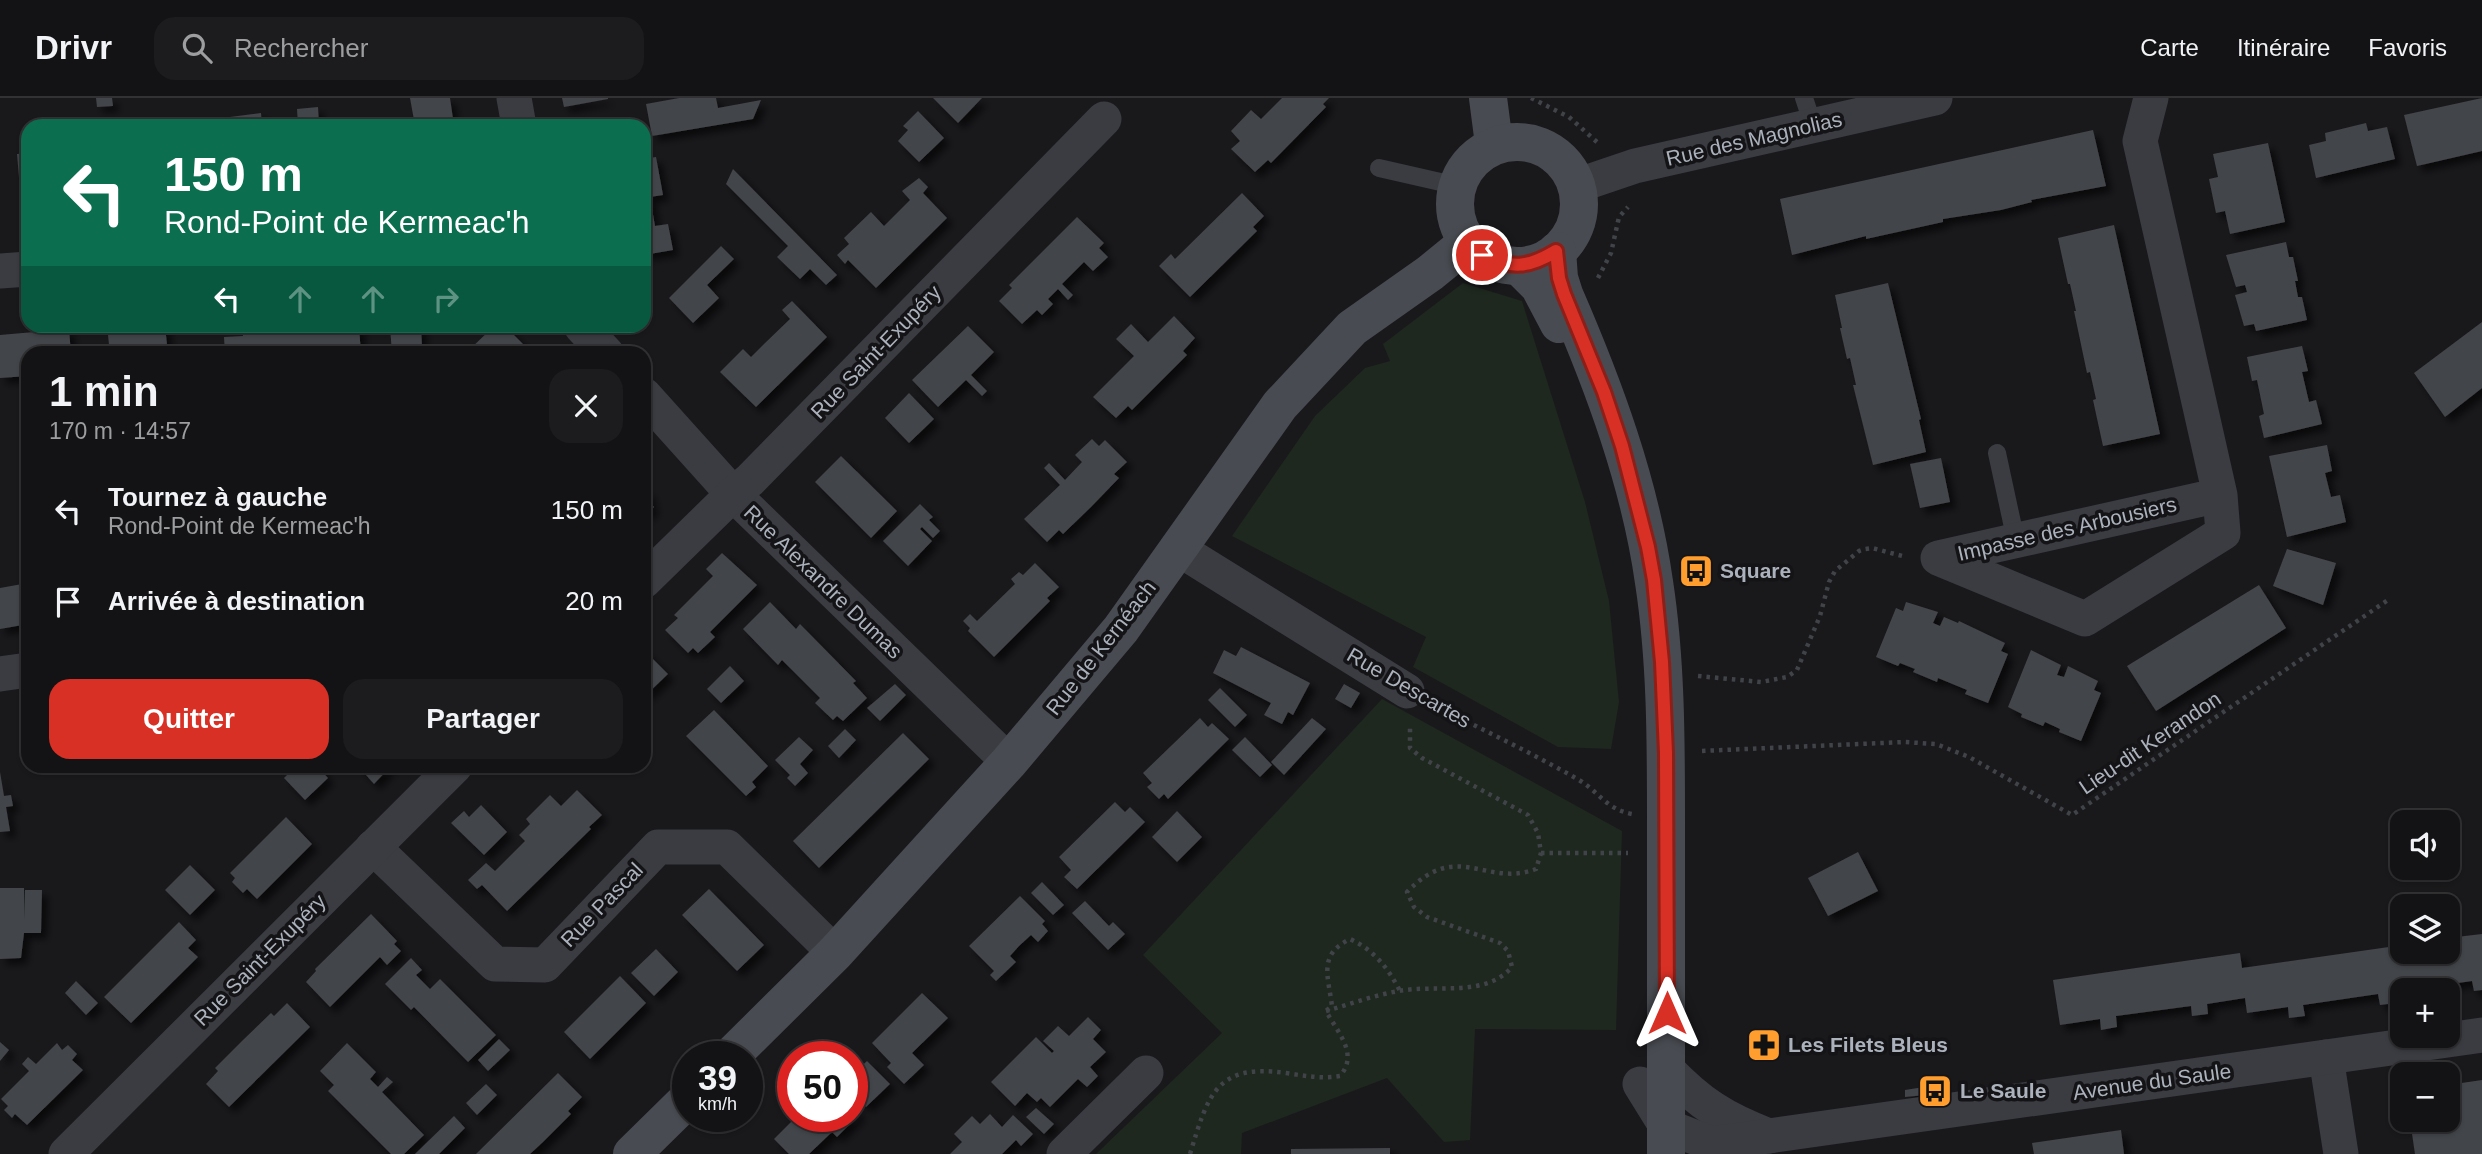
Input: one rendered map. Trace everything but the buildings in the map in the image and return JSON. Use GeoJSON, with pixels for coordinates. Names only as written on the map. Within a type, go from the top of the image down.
{"type":"FeatureCollection","features":[{"type":"Feature","properties":{"kind":"main road"},"geometry":{"type":"LineString","coordinates":[[1488,98],[1494,144]]}},
{"type":"Feature","properties":{"kind":"main road"},"geometry":{"type":"LineString","coordinates":[[1524,142],[1543,148],[1560,159],[1572,175],[1576,186],[1578,216],[1570,235],[1556,251],[1539,262],[1519,266],[1500,263],[1482,255],[1468,242],[1458,223],[1455,203],[1458,186],[1469,164],[1494,144],[1524,142]]}},
{"type":"Feature","properties":{"kind":"main road","name":"Rue de Kernéach"},"geometry":{"type":"LineString","coordinates":[[746,1041],[835,953],[1009,762],[1121,629],[1280,405],[1352,328],[1430,273],[1468,242]]}},
{"type":"Feature","properties":{"kind":"main road"},"geometry":{"type":"LineString","coordinates":[[1556,251],[1562,286],[1604,392],[1634,488],[1657,601],[1666,753],[1653,1076],[1639,1154]]}},
{"type":"Feature","properties":{"kind":"main road"},"geometry":{"type":"LineString","coordinates":[[1519,266],[1539,286],[1577,362],[1611,459],[1632,533],[1642,591],[1650,694],[1640,988],[1666,1140]]}},
{"type":"Feature","properties":{"kind":"main road"},"geometry":{"type":"LineString","coordinates":[[632,1154],[672,1115]]}},
{"type":"Feature","properties":{"kind":"street"},"geometry":{"type":"LineString","coordinates":[[513,98],[518,119]]}},
{"type":"Feature","properties":{"kind":"street","name":"Rue des Magnolias"},"geometry":{"type":"LineString","coordinates":[[1576,186],[1808,112],[1934,98]]}},
{"type":"Feature","properties":{"kind":"street","name":"Impasse des Arbousiers"},"geometry":{"type":"LineString","coordinates":[[1938,558],[2085,619],[2223,533],[2220,495],[2140,141],[2151,98]]}},
{"type":"Feature","properties":{"kind":"street","name":"Rue Saint-Exupéry"},"geometry":{"type":"LineString","coordinates":[[651,574],[750,480],[1104,119]]}},
{"type":"Feature","properties":{"kind":"street"},"geometry":{"type":"LineString","coordinates":[[0,271],[21,270]]}},
{"type":"Feature","properties":{"kind":"street"},"geometry":{"type":"LineString","coordinates":[[588,333],[600,346]]}},
{"type":"Feature","properties":{"kind":"street","name":"Rue Alexandre Dumas"},"geometry":{"type":"LineString","coordinates":[[651,403],[733,494],[1009,762]]}},
{"type":"Feature","properties":{"kind":"street","name":"Impasse des Arbousiers"},"geometry":{"type":"LineString","coordinates":[[1938,558],[2220,495]]}},
{"type":"Feature","properties":{"kind":"street","name":"Rue Descartes"},"geometry":{"type":"LineString","coordinates":[[1177,548],[1412,694]]}},
{"type":"Feature","properties":{"kind":"street"},"geometry":{"type":"LineString","coordinates":[[0,674],[21,671]]}},
{"type":"Feature","properties":{"kind":"street","name":"Rue Saint-Exupéry"},"geometry":{"type":"LineString","coordinates":[[66,1154],[448,773]]}},
{"type":"Feature","properties":{"kind":"street","name":"Rue Pascal"},"geometry":{"type":"LineString","coordinates":[[373,847],[495,964],[545,965],[658,847],[727,847],[835,953]]}},
{"type":"Feature","properties":{"kind":"street","name":"Avenue du Saule"},"geometry":{"type":"LineString","coordinates":[[1666,1140],[1754,1145],[2326,1056],[2482,1035]]}},
{"type":"Feature","properties":{"kind":"street"},"geometry":{"type":"LineString","coordinates":[[2326,1056],[2341,1154]]}},
{"type":"Feature","properties":{"kind":"street"},"geometry":{"type":"LineString","coordinates":[[1064,1154],[1146,1073]]}},
{"type":"Feature","properties":{"kind":"street"},"geometry":{"type":"LineString","coordinates":[[1653,1076],[1734,1123],[1754,1145]]}},
{"type":"Feature","properties":{"kind":"lane"},"geometry":{"type":"LineString","coordinates":[[1380,168],[1458,186]]}},
{"type":"Feature","properties":{"kind":"lane"},"geometry":{"type":"LineString","coordinates":[[1997,453],[2016,541]]}},
{"type":"Feature","properties":{"kind":"path"},"geometry":{"type":"LineString","coordinates":[[1697,676],[1761,682],[1787,677],[1797,670],[1820,616],[1829,582],[1836,571],[1859,551],[1872,548],[1912,559],[1938,558]]}},
{"type":"Feature","properties":{"kind":"path","name":"Lieu-dit Kerandon"},"geometry":{"type":"LineString","coordinates":[[1666,753],[1904,742],[1936,744],[1969,757],[2072,815],[2388,600]]}},
{"type":"Feature","properties":{"kind":"path","name":"Rue Descartes"},"geometry":{"type":"LineString","coordinates":[[1412,694],[1582,782],[1615,808],[1646,816]]}},
{"type":"Feature","properties":{"kind":"path"},"geometry":{"type":"LineString","coordinates":[[1326,1011],[1400,990],[1483,986],[1503,977],[1512,967],[1508,951],[1500,943],[1427,917],[1414,907],[1407,892],[1418,881],[1446,866],[1521,875],[1536,869],[1541,853],[1538,833],[1528,815],[1423,758],[1410,748],[1412,694]]}},
{"type":"Feature","properties":{"kind":"path"},"geometry":{"type":"LineString","coordinates":[[1541,853],[1628,853]]}},
{"type":"Feature","properties":{"kind":"path"},"geometry":{"type":"LineString","coordinates":[[1326,1011],[1332,1006],[1328,958],[1336,946],[1350,939],[1367,947],[1391,972],[1400,990]]}},
{"type":"Feature","properties":{"kind":"path"},"geometry":{"type":"LineString","coordinates":[[1190,1154],[1204,1108],[1222,1084],[1239,1073],[1261,1069],[1326,1079],[1340,1076],[1348,1067],[1349,1054],[1326,1011]]}},
{"type":"Feature","properties":{"kind":"green space"},"geometry":{"type":"Polygon","coordinates":[[[1463,283],[1522,301],[1585,502],[1609,601],[1619,702],[1611,749],[1558,747],[1413,667],[1426,637],[1232,536],[1315,416],[1365,368],[1390,361],[1383,344],[1463,283]]]}},
{"type":"Feature","properties":{"kind":"green space"},"geometry":{"type":"Polygon","coordinates":[[[1382,699],[1622,831],[1616,1030],[1475,1029],[1470,1140],[1444,1142],[1387,1078],[1242,1133],[1241,1154],[1096,1154],[1222,1033],[1143,955],[1382,699]]]}},
{"type":"Feature","properties":{"kind":"place","name":"Square"},"geometry":{"type":"Point","coordinates":[1696,571]}},
{"type":"Feature","properties":{"kind":"place","name":"Les Filets Bleus"},"geometry":{"type":"Point","coordinates":[1764,1045]}},
{"type":"Feature","properties":{"kind":"place","name":"Le Saule"},"geometry":{"type":"Point","coordinates":[1935,1091]}},
{"type":"Feature","properties":{"kind":"route"},"geometry":{"type":"LineString","coordinates":[[1482,255],[1500,263],[1519,266],[1539,262],[1556,251],[1564,294],[1604,392],[1634,488],[1657,601],[1665,706],[1667,1013]]}}]}
